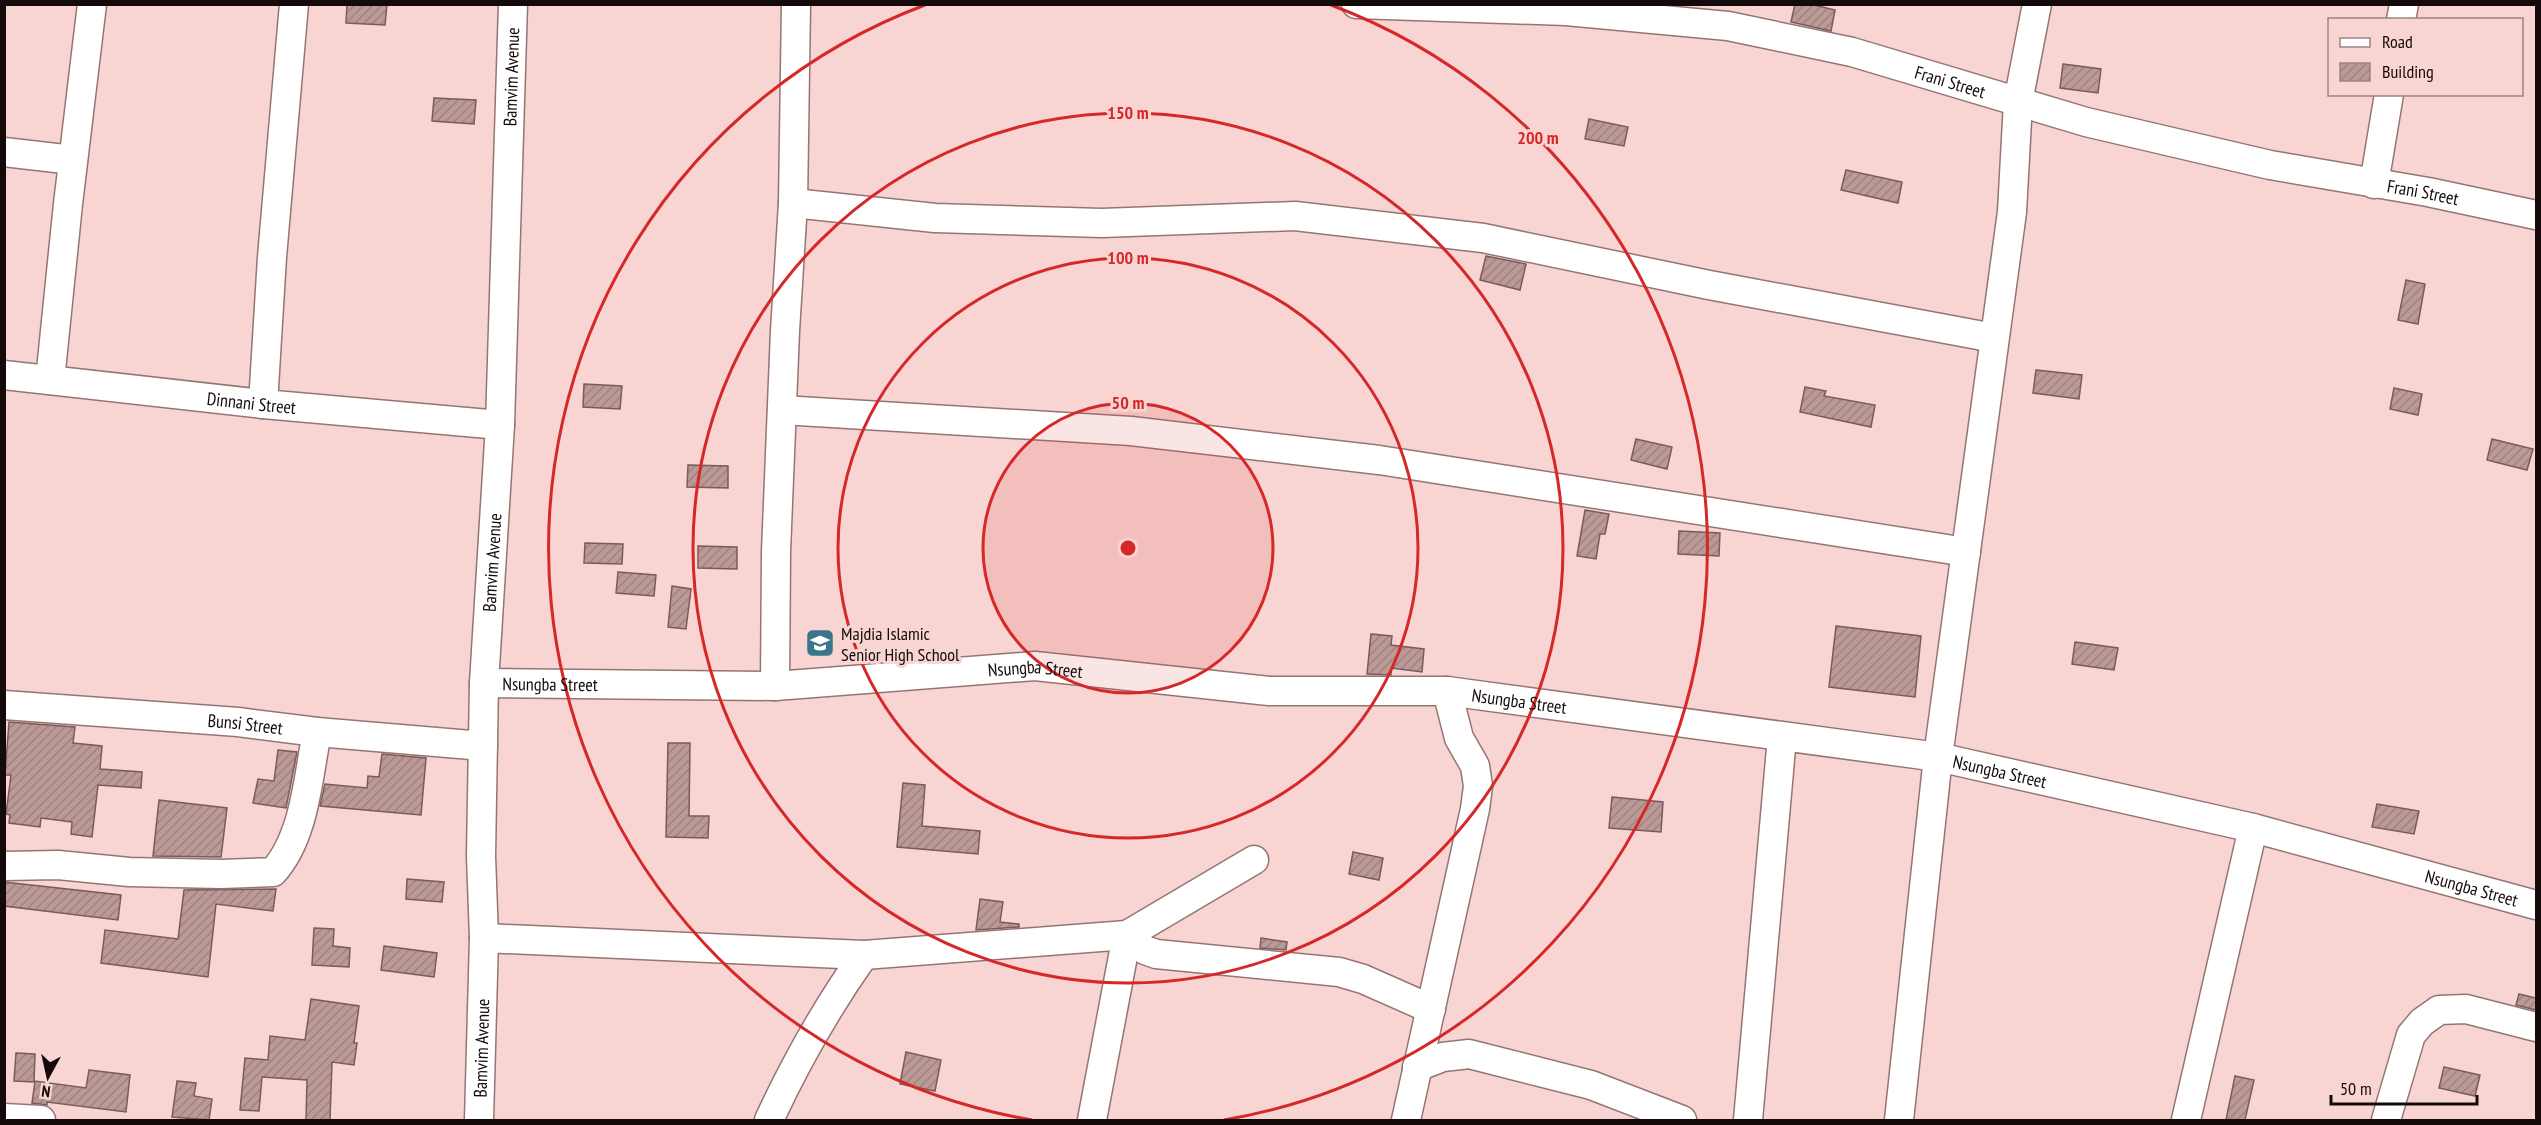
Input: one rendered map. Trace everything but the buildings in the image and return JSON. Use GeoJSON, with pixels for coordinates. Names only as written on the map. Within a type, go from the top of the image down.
{"type":"FeatureCollection","features":[{"type":"Feature","properties":{"kind":"street"},"geometry":{"type":"LineString","coordinates":[[50,380],[92,4]]}},
{"type":"Feature","properties":{"kind":"street"},"geometry":{"type":"LineString","coordinates":[[263,404],[272,257],[294,4]]}},
{"type":"Feature","properties":{"kind":"street","name":"Bamvim Avenue"},"geometry":{"type":"LineString","coordinates":[[479,1120],[484,938],[481,856],[484,683],[500,425],[513,4]]}},
{"type":"Feature","properties":{"kind":"street"},"geometry":{"type":"LineString","coordinates":[[775,686],[782,410],[793,203],[796,4]]}},
{"type":"Feature","properties":{"kind":"street","name":"Frani Street"},"geometry":{"type":"LineString","coordinates":[[1356,4],[1566,11],[1728,26],[1852,52],[2086,122],[2270,165],[2428,192],[2536,215]]}},
{"type":"Feature","properties":{"kind":"street"},"geometry":{"type":"LineString","coordinates":[[1899,1120],[1938,757],[2012,212],[2018,102],[2037,4]]}},
{"type":"Feature","properties":{"kind":"street"},"geometry":{"type":"LineString","coordinates":[[2373,184],[2389,96]]}},
{"type":"Feature","properties":{"kind":"street"},"geometry":{"type":"LineString","coordinates":[[4,152],[73,160]]}},
{"type":"Feature","properties":{"kind":"street"},"geometry":{"type":"LineString","coordinates":[[793,203],[935,218],[1102,223],[1295,216],[1483,237],[1709,285],[1994,338]]}},
{"type":"Feature","properties":{"kind":"street","name":"Dinnani Street"},"geometry":{"type":"LineString","coordinates":[[4,375],[263,404],[500,425]]}},
{"type":"Feature","properties":{"kind":"street"},"geometry":{"type":"LineString","coordinates":[[782,410],[1131,431],[1367,458],[1966,552]]}},
{"type":"Feature","properties":{"kind":"street","name":"Nsungba Street"},"geometry":{"type":"LineString","coordinates":[[484,683],[775,686],[1035,666],[1269,691],[1447,691],[1938,757],[2253,828],[2536,905]]}},
{"type":"Feature","properties":{"kind":"street"},"geometry":{"type":"LineString","coordinates":[[1406,1120],[1475,809],[1478,786],[1475,766],[1459,738],[1447,691]]}},
{"type":"Feature","properties":{"kind":"street","name":"Bunsi Street"},"geometry":{"type":"LineString","coordinates":[[4,705],[238,722],[317,732],[483,746]]}},
{"type":"Feature","properties":{"kind":"street"},"geometry":{"type":"LineString","coordinates":[[4,866],[58,865],[129,872],[221,874],[273,872],[287,854],[300,816],[317,732]]}},
{"type":"Feature","properties":{"kind":"street"},"geometry":{"type":"LineString","coordinates":[[1748,1120],[1782,737]]}},
{"type":"Feature","properties":{"kind":"street"},"geometry":{"type":"LineString","coordinates":[[2186,1120],[2253,828]]}},
{"type":"Feature","properties":{"kind":"street"},"geometry":{"type":"LineString","coordinates":[[484,938],[864,955],[1127,934],[1254,860]]}},
{"type":"Feature","properties":{"kind":"street"},"geometry":{"type":"LineString","coordinates":[[1127,934],[1145,951],[1156,954],[1339,972],[1363,979],[1431,1009]]}},
{"type":"Feature","properties":{"kind":"street"},"geometry":{"type":"LineString","coordinates":[[1092,1120],[1127,934]]}},
{"type":"Feature","properties":{"kind":"street"},"geometry":{"type":"LineString","coordinates":[[770,1120],[793,1068],[838,991],[864,955]]}},
{"type":"Feature","properties":{"kind":"street"},"geometry":{"type":"LineString","coordinates":[[2386,1120],[2411,1035],[2422,1022],[2439,1010],[2466,1009],[2536,1027]]}},
{"type":"Feature","properties":{"kind":"street"},"geometry":{"type":"LineString","coordinates":[[1417,1067],[1443,1057],[1469,1054],[1591,1085],[1683,1120]]}},
{"type":"Feature","properties":{"kind":"street"},"geometry":{"type":"LineString","coordinates":[[4,1118],[41,1120]]}},
{"type":"Feature","properties":{"kind":"place","name":"Majdia Islamic Senior High School"},"geometry":{"type":"Point","coordinates":[820,643]}}]}
